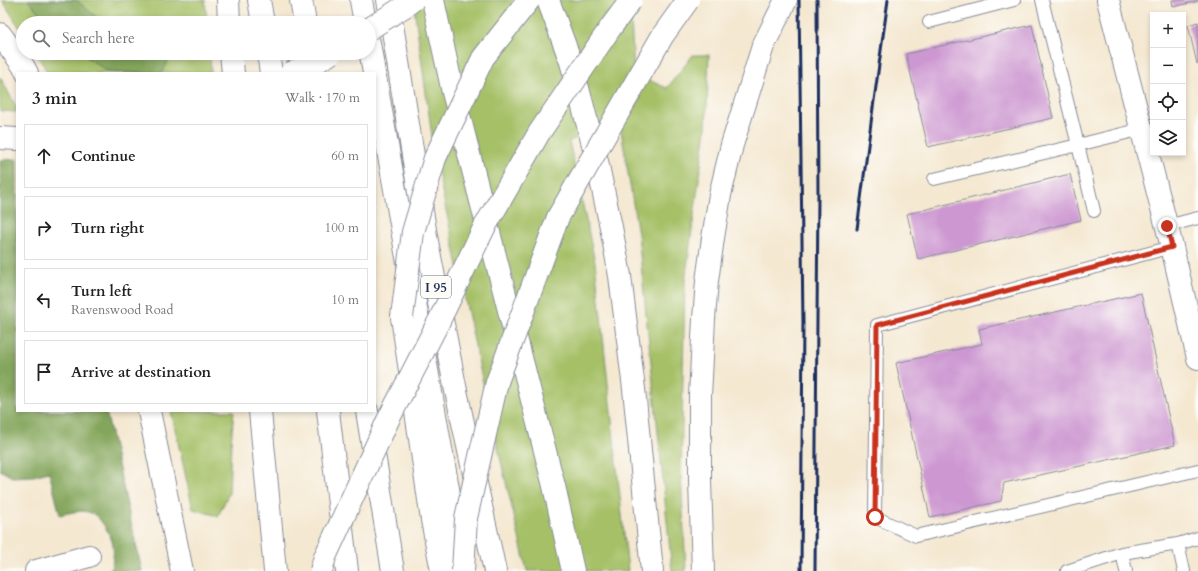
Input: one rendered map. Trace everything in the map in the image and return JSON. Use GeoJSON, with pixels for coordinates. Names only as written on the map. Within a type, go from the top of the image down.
{"type":"FeatureCollection","features":[{"type":"Feature","properties":{"kind":"main road"},"geometry":{"type":"LineString","coordinates":[[228,0],[229,16]]}},
{"type":"Feature","properties":{"kind":"main road"},"geometry":{"type":"LineString","coordinates":[[259,0],[262,16]]}},
{"type":"Feature","properties":{"kind":"main road"},"geometry":{"type":"LineString","coordinates":[[301,0],[304,16]]}},
{"type":"Feature","properties":{"kind":"main road"},"geometry":{"type":"LineString","coordinates":[[361,0],[364,16]]}},
{"type":"Feature","properties":{"kind":"main road","name":"I 95"},"geometry":{"type":"LineString","coordinates":[[388,0],[428,243],[457,394],[495,571]]}},
{"type":"Feature","properties":{"kind":"main road"},"geometry":{"type":"LineString","coordinates":[[376,25],[413,0]]}},
{"type":"Feature","properties":{"kind":"main road"},"geometry":{"type":"LineString","coordinates":[[433,0],[452,88],[554,486],[573,571]]}},
{"type":"Feature","properties":{"kind":"main road"},"geometry":{"type":"LineString","coordinates":[[442,571],[432,520],[402,317],[413,232],[435,158],[483,58],[529,0]]}},
{"type":"Feature","properties":{"kind":"main road"},"geometry":{"type":"LineString","coordinates":[[548,0],[571,62],[587,123],[603,189],[620,276],[634,389],[652,571]]}},
{"type":"Feature","properties":{"kind":"main road"},"geometry":{"type":"LineString","coordinates":[[321,571],[325,557],[388,420],[438,323],[484,228],[539,133],[631,0]]}},
{"type":"Feature","properties":{"kind":"main road"},"geometry":{"type":"LineString","coordinates":[[463,571],[466,518],[497,382],[558,217],[663,35],[688,0]]}},
{"type":"Feature","properties":{"kind":"main road"},"geometry":{"type":"LineString","coordinates":[[703,571],[699,444],[700,396],[704,319],[712,238],[720,195],[732,145],[763,46],[786,0]]}},
{"type":"Feature","properties":{"kind":"main road"},"geometry":{"type":"LineString","coordinates":[[1108,0],[1167,226],[1198,358]]}},
{"type":"Feature","properties":{"kind":"main road"},"geometry":{"type":"LineString","coordinates":[[0,34],[16,56]]}},
{"type":"Feature","properties":{"kind":"main road"},"geometry":{"type":"LineString","coordinates":[[19,60],[26,72]]}},
{"type":"Feature","properties":{"kind":"main road"},"geometry":{"type":"LineString","coordinates":[[232,60],[233,72]]}},
{"type":"Feature","properties":{"kind":"main road"},"geometry":{"type":"LineString","coordinates":[[269,60],[271,72]]}},
{"type":"Feature","properties":{"kind":"main road"},"geometry":{"type":"LineString","coordinates":[[311,60],[313,72]]}},
{"type":"Feature","properties":{"kind":"main road"},"geometry":{"type":"LineString","coordinates":[[293,72],[320,60]]}},
{"type":"Feature","properties":{"kind":"main road"},"geometry":{"type":"LineString","coordinates":[[372,60],[374,72]]}},
{"type":"Feature","properties":{"kind":"main road"},"geometry":{"type":"LineString","coordinates":[[376,83],[463,571]]}},
{"type":"Feature","properties":{"kind":"main road"},"geometry":{"type":"LineString","coordinates":[[0,138],[16,139]]}},
{"type":"Feature","properties":{"kind":"main road"},"geometry":{"type":"LineString","coordinates":[[149,412],[182,571]]}},
{"type":"Feature","properties":{"kind":"main road"},"geometry":{"type":"LineString","coordinates":[[260,412],[275,571]]}},
{"type":"Feature","properties":{"kind":"main road"},"geometry":{"type":"LineString","coordinates":[[328,412],[348,571]]}},
{"type":"Feature","properties":{"kind":"main road"},"geometry":{"type":"LineString","coordinates":[[367,412],[393,571]]}},
{"type":"Feature","properties":{"kind":"main road"},"geometry":{"type":"LineString","coordinates":[[36,571],[88,556]]}},
{"type":"Feature","properties":{"kind":"lane"},"geometry":{"type":"LineString","coordinates":[[929,22],[1014,0]]}},
{"type":"Feature","properties":{"kind":"lane"},"geometry":{"type":"LineString","coordinates":[[1042,0],[1094,212]]}},
{"type":"Feature","properties":{"kind":"lane"},"geometry":{"type":"LineString","coordinates":[[934,179],[1142,129]]}},
{"type":"Feature","properties":{"kind":"lane"},"geometry":{"type":"LineString","coordinates":[[1167,226],[1198,218]]}},
{"type":"Feature","properties":{"kind":"lane"},"geometry":{"type":"LineString","coordinates":[[1172,247],[877,325],[875,517],[916,536],[1198,470]]}},
{"type":"Feature","properties":{"kind":"lane"},"geometry":{"type":"LineString","coordinates":[[1067,571],[1122,554],[1178,544],[1198,538]]}},
{"type":"Feature","properties":{"kind":"lane"},"geometry":{"type":"LineString","coordinates":[[1178,544],[1184,571]]}},
{"type":"Feature","properties":{"kind":"lane"},"geometry":{"type":"LineString","coordinates":[[1122,554],[1126,571]]}},
{"type":"Feature","properties":{"kind":"green space"},"geometry":{"type":"Polygon","coordinates":[[[2,0],[205,0],[206,16],[16,16],[16,22],[2,0]]]}},
{"type":"Feature","properties":{"kind":"green space"},"geometry":{"type":"Polygon","coordinates":[[[28,0],[76,0],[95,16],[42,16],[28,0]]]}},
{"type":"Feature","properties":{"kind":"green space"},"geometry":{"type":"Polygon","coordinates":[[[413,0],[630,0],[634,74],[667,88],[693,55],[709,55],[706,129],[685,281],[681,475],[686,571],[672,571],[638,234],[620,124],[569,141],[595,262],[628,571],[527,571],[487,402],[435,158],[413,0]]]}},
{"type":"Feature","properties":{"kind":"green space"},"geometry":{"type":"Polygon","coordinates":[[[40,60],[210,60],[211,72],[47,72],[40,60]]]}},
{"type":"Feature","properties":{"kind":"green space"},"geometry":{"type":"Polygon","coordinates":[[[91,60],[168,60],[162,72],[113,72],[105,70],[91,60]]]}},
{"type":"Feature","properties":{"kind":"green space"},"geometry":{"type":"Polygon","coordinates":[[[0,77],[16,106],[16,112],[0,111],[0,77]]]}},
{"type":"Feature","properties":{"kind":"green space"},"geometry":{"type":"Polygon","coordinates":[[[16,159],[16,412],[106,412],[142,571],[110,571],[113,559],[113,546],[105,527],[98,518],[91,513],[84,511],[60,515],[49,472],[33,476],[12,477],[0,470],[0,160],[16,159]]]}},
{"type":"Feature","properties":{"kind":"green space"},"geometry":{"type":"Polygon","coordinates":[[[171,412],[234,412],[229,493],[218,516],[193,509],[171,412]]]}},
{"type":"Feature","properties":{"kind":"building"},"geometry":{"type":"Polygon","coordinates":[[[1172,0],[1198,0],[1198,1],[1173,7],[1172,0]]]}},
{"type":"Feature","properties":{"kind":"building"},"geometry":{"type":"Polygon","coordinates":[[[1198,22],[1198,63],[1197,64],[1188,25],[1198,22]]]}},
{"type":"Feature","properties":{"kind":"building"},"geometry":{"type":"Polygon","coordinates":[[[1032,25],[1053,118],[928,147],[906,54],[1032,25]]]}},
{"type":"Feature","properties":{"kind":"building"},"geometry":{"type":"Polygon","coordinates":[[[1070,174],[1081,220],[918,259],[907,214],[1070,174]]]}},
{"type":"Feature","properties":{"kind":"building"},"geometry":{"type":"Polygon","coordinates":[[[1141,293],[1175,445],[1004,483],[1001,501],[930,517],[896,363],[982,344],[979,329],[1141,293]]]}},
{"type":"Feature","properties":{"kind":"railway"},"geometry":{"type":"LineString","coordinates":[[799,0],[803,323],[801,571]]}},
{"type":"Feature","properties":{"kind":"railway"},"geometry":{"type":"LineString","coordinates":[[815,571],[818,194],[817,0]]}},
{"type":"Feature","properties":{"kind":"railway"},"geometry":{"type":"LineString","coordinates":[[857,229],[888,0]]}},
{"type":"Feature","properties":{"kind":"route"},"geometry":{"type":"LineString","coordinates":[[875,517],[877,325],[1172,247],[1167,226]]}}]}
